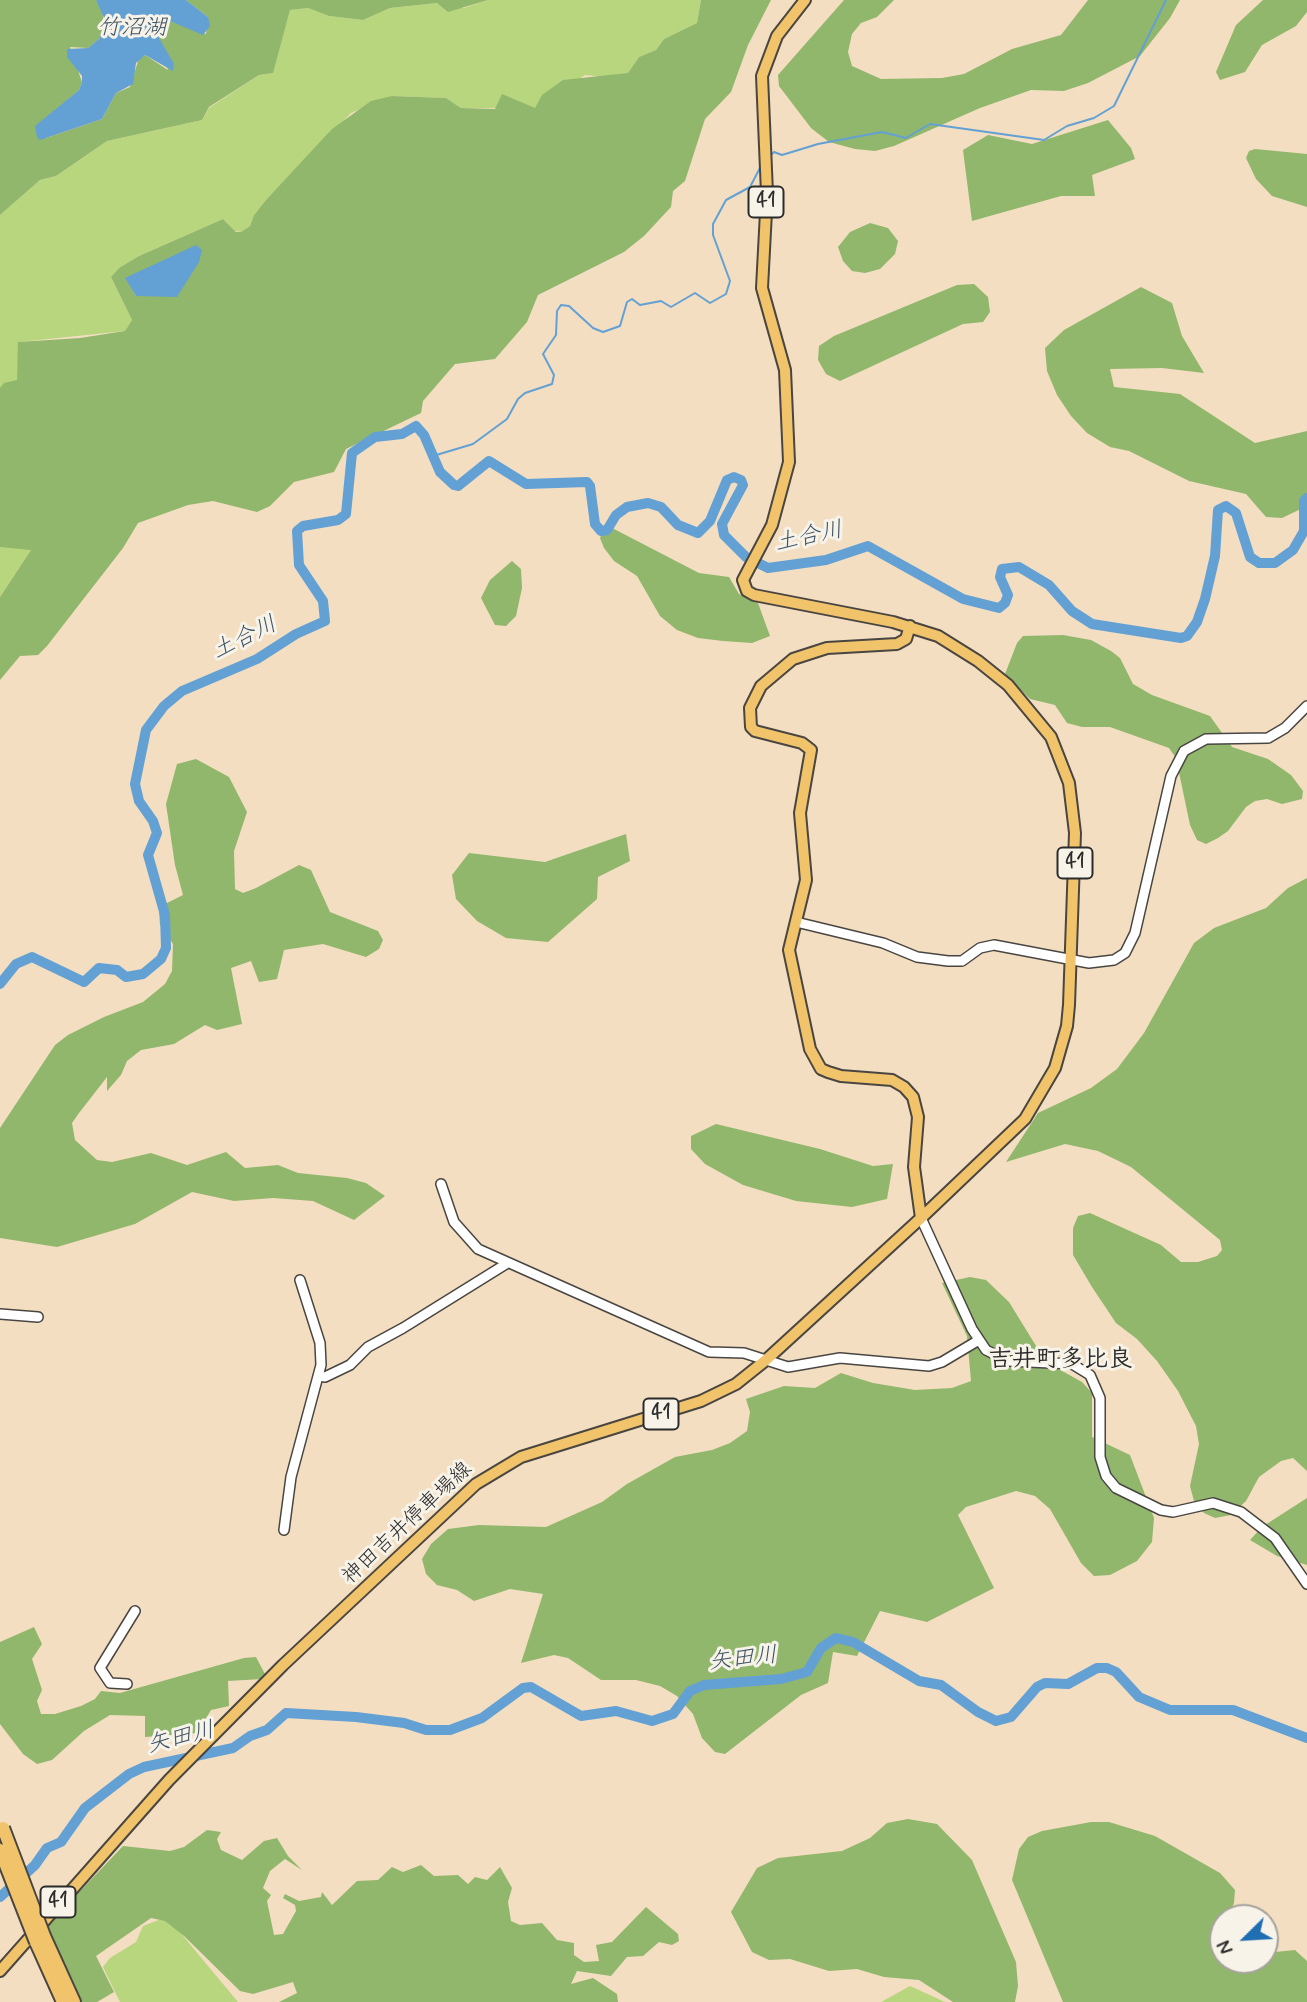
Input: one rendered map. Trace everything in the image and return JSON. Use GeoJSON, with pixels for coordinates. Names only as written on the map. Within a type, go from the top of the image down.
{"type":"FeatureCollection","features":[{"type":"Feature","properties":{"kind":"highway"},"geometry":{"type":"LineString","coordinates":[[1,1823],[63,2002]]}},
{"type":"Feature","properties":{"kind":"highway"},"geometry":{"type":"LineString","coordinates":[[0,1850],[40,1939],[74,2002]]}},
{"type":"Feature","properties":{"kind":"main road","name":"神田吉井停車場線"},"geometry":{"type":"LineString","coordinates":[[0,1972],[169,1780],[283,1665],[454,1504],[497,1469],[549,1447],[701,1401],[736,1384],[766,1360],[991,1153],[1035,1106],[1055,1068],[1067,1026],[1075,833],[1069,783],[1058,752],[1040,720],[1008,685],[957,646],[938,636],[909,626],[754,595],[747,591],[743,580],[776,515],[789,454],[785,370],[762,288],[767,193],[762,76],[777,36],[805,0]]}},
{"type":"Feature","properties":{"kind":"main road"},"geometry":{"type":"LineString","coordinates":[[909,626],[906,639],[897,644],[827,648],[793,659],[771,676],[752,701],[751,727],[755,731],[808,745],[811,750],[800,813],[806,880],[789,950],[810,1049],[821,1069],[841,1076],[892,1080],[904,1087],[913,1097],[918,1118],[914,1167],[921,1218]]}},
{"type":"Feature","properties":{"kind":"street"},"geometry":{"type":"LineString","coordinates":[[796,922],[883,943],[916,957],[948,961],[962,961],[981,948],[994,945],[1107,963],[1120,958],[1135,933],[1171,776],[1184,751],[1206,739],[1268,738],[1284,728],[1307,706]]}},
{"type":"Feature","properties":{"kind":"street"},"geometry":{"type":"LineString","coordinates":[[441,1184],[460,1232],[478,1249],[506,1264],[589,1296],[709,1352],[744,1353],[797,1368],[840,1358],[929,1366],[942,1362],[979,1340]]}},
{"type":"Feature","properties":{"kind":"street"},"geometry":{"type":"LineString","coordinates":[[921,1218],[986,1350],[1008,1361],[1058,1362],[1081,1367],[1090,1375],[1097,1388],[1100,1457],[1106,1476],[1116,1488],[1130,1498],[1161,1510],[1173,1512],[1213,1503],[1241,1511],[1275,1538],[1307,1584]]}},
{"type":"Feature","properties":{"kind":"street"},"geometry":{"type":"LineString","coordinates":[[320,1376],[326,1377],[350,1364],[368,1347],[506,1264]]}},
{"type":"Feature","properties":{"kind":"street"},"geometry":{"type":"LineString","coordinates":[[284,1530],[291,1477],[320,1376],[320,1343],[300,1280]]}},
{"type":"Feature","properties":{"kind":"street"},"geometry":{"type":"LineString","coordinates":[[0,1314],[38,1317]]}},
{"type":"Feature","properties":{"kind":"street"},"geometry":{"type":"LineString","coordinates":[[127,1684],[110,1683],[100,1668],[135,1611]]}},
{"type":"Feature","properties":{"kind":"green space"},"geometry":{"type":"Polygon","coordinates":[[[0,0],[96,0],[102,8],[104,27],[100,38],[88,48],[70,47],[82,82],[79,90],[46,118],[46,138],[102,119],[116,93],[130,87],[139,58],[145,55],[168,70],[159,38],[160,30],[170,21],[206,34],[208,17],[186,0],[488,0],[448,12],[437,3],[390,8],[363,20],[329,16],[308,8],[290,10],[273,73],[259,75],[209,107],[202,120],[107,141],[56,176],[40,180],[0,215],[0,0]]]}},
{"type":"Feature","properties":{"kind":"green space"},"geometry":{"type":"Polygon","coordinates":[[[488,0],[701,0],[697,23],[664,39],[656,50],[639,57],[628,73],[606,77],[585,75],[535,108],[461,108],[446,98],[392,96],[351,113],[266,200],[254,215],[250,226],[241,232],[235,231],[223,219],[139,256],[119,268],[111,277],[132,320],[125,331],[19,342],[17,380],[31,550],[0,597],[0,215],[40,180],[56,176],[107,141],[202,120],[209,108],[259,75],[272,73],[290,10],[308,8],[329,16],[363,20],[390,8],[437,3],[464,8],[488,0]]]}},
{"type":"Feature","properties":{"kind":"green space"},"geometry":{"type":"Polygon","coordinates":[[[701,0],[771,0],[748,45],[731,92],[705,119],[685,181],[673,191],[671,207],[644,236],[624,252],[538,295],[527,322],[495,359],[455,364],[423,401],[421,413],[346,449],[334,472],[294,482],[270,506],[257,512],[213,501],[188,505],[138,523],[123,548],[47,646],[38,655],[20,656],[0,680],[0,597],[31,550],[0,547],[0,388],[4,383],[17,380],[18,342],[80,338],[125,331],[132,320],[111,277],[119,268],[139,256],[223,219],[236,232],[241,232],[250,226],[254,215],[266,200],[332,129],[371,101],[392,96],[446,98],[461,108],[495,109],[502,94],[535,108],[542,95],[563,80],[628,73],[639,57],[656,50],[664,39],[697,23],[701,0]],[[126,278],[136,296],[177,296],[186,281],[126,278]]]}},
{"type":"Feature","properties":{"kind":"green space"},"geometry":{"type":"Polygon","coordinates":[[[844,0],[894,0],[877,17],[861,23],[852,34],[848,52],[852,66],[881,79],[942,78],[964,74],[1012,49],[1061,35],[1088,0],[1180,0],[1170,18],[1140,56],[1088,83],[1064,91],[1031,90],[980,108],[894,146],[875,151],[829,142],[811,128],[779,86],[778,75],[844,0]]]}},
{"type":"Feature","properties":{"kind":"green space"},"geometry":{"type":"Polygon","coordinates":[[[1263,0],[1307,0],[1307,12],[1296,26],[1262,45],[1245,72],[1220,80],[1216,72],[1236,25],[1263,0]]]}},
{"type":"Feature","properties":{"kind":"green space"},"geometry":{"type":"Polygon","coordinates":[[[1108,120],[1131,148],[1135,159],[1092,175],[1095,196],[1061,196],[972,221],[963,150],[988,135],[1032,144],[1108,120]]]}},
{"type":"Feature","properties":{"kind":"green space"},"geometry":{"type":"Polygon","coordinates":[[[1255,149],[1307,154],[1307,207],[1272,196],[1256,179],[1246,158],[1249,151],[1255,149]]]}},
{"type":"Feature","properties":{"kind":"green space"},"geometry":{"type":"Polygon","coordinates":[[[870,223],[888,228],[898,241],[895,254],[880,269],[865,273],[852,271],[843,261],[838,247],[850,232],[870,223]]]}},
{"type":"Feature","properties":{"kind":"green space"},"geometry":{"type":"Polygon","coordinates":[[[974,284],[988,297],[990,312],[983,322],[963,324],[840,381],[826,374],[818,360],[819,346],[834,336],[957,285],[974,284]]]}},
{"type":"Feature","properties":{"kind":"green space"},"geometry":{"type":"Polygon","coordinates":[[[1141,287],[1172,303],[1182,336],[1204,373],[1162,368],[1110,369],[1114,387],[1180,394],[1255,443],[1307,431],[1307,506],[1282,518],[1266,517],[1246,494],[1189,481],[1129,451],[1110,447],[1087,433],[1071,416],[1057,395],[1047,371],[1045,348],[1064,330],[1141,287]]]}},
{"type":"Feature","properties":{"kind":"green space"},"geometry":{"type":"Polygon","coordinates":[[[604,529],[614,529],[699,573],[729,577],[739,594],[758,603],[770,636],[752,643],[698,638],[677,630],[660,616],[637,576],[614,561],[604,548],[600,538],[604,529]]]}},
{"type":"Feature","properties":{"kind":"green space"},"geometry":{"type":"Polygon","coordinates":[[[512,561],[521,569],[522,588],[516,616],[506,626],[495,625],[481,598],[490,580],[512,561]]]}},
{"type":"Feature","properties":{"kind":"green space"},"geometry":{"type":"Polygon","coordinates":[[[1063,635],[1091,640],[1111,651],[1120,658],[1133,684],[1152,695],[1210,716],[1232,747],[1268,759],[1291,775],[1303,791],[1302,799],[1282,804],[1267,799],[1255,801],[1246,807],[1228,831],[1218,838],[1206,844],[1197,840],[1190,825],[1176,758],[1169,748],[1110,727],[1082,727],[1067,723],[1055,705],[1030,699],[1005,674],[1017,643],[1023,636],[1063,635]]]}},
{"type":"Feature","properties":{"kind":"green space"},"geometry":{"type":"Polygon","coordinates":[[[196,759],[229,777],[247,812],[234,851],[235,889],[243,893],[299,865],[311,870],[330,912],[378,931],[383,940],[379,949],[366,957],[323,944],[284,950],[277,979],[259,982],[251,961],[231,968],[242,1024],[217,1030],[205,1025],[174,1044],[141,1050],[127,1061],[121,1075],[107,1091],[107,1077],[79,1113],[72,1123],[75,1140],[97,1160],[112,1162],[151,1153],[187,1165],[226,1152],[245,1168],[278,1165],[298,1173],[347,1178],[366,1183],[385,1196],[354,1220],[313,1201],[273,1198],[234,1201],[192,1192],[135,1224],[57,1247],[0,1238],[0,1128],[55,1045],[68,1035],[104,1017],[143,1002],[165,984],[172,971],[173,944],[160,925],[159,911],[165,904],[183,895],[175,865],[166,804],[177,764],[196,759]]]}},
{"type":"Feature","properties":{"kind":"green space"},"geometry":{"type":"Polygon","coordinates":[[[626,834],[630,861],[598,877],[597,899],[548,942],[506,938],[477,921],[456,899],[452,875],[469,853],[545,862],[626,834]]]}},
{"type":"Feature","properties":{"kind":"green space"},"geometry":{"type":"Polygon","coordinates":[[[1307,878],[1307,1471],[1293,1458],[1281,1461],[1259,1477],[1246,1501],[1231,1515],[1215,1518],[1204,1513],[1194,1501],[1190,1486],[1199,1444],[1196,1426],[1178,1391],[1157,1361],[1137,1339],[1116,1323],[1092,1287],[1073,1255],[1073,1228],[1078,1216],[1090,1213],[1161,1245],[1181,1262],[1198,1262],[1217,1256],[1222,1250],[1220,1240],[1131,1167],[1098,1151],[1065,1144],[1006,1162],[1038,1113],[1091,1088],[1117,1069],[1144,1033],[1194,943],[1214,928],[1266,908],[1288,888],[1307,878]]]}},
{"type":"Feature","properties":{"kind":"green space"},"geometry":{"type":"Polygon","coordinates":[[[716,1124],[820,1149],[873,1166],[893,1164],[887,1199],[852,1207],[796,1201],[743,1185],[705,1164],[691,1149],[691,1136],[716,1124]]]}},
{"type":"Feature","properties":{"kind":"green space"},"geometry":{"type":"Polygon","coordinates":[[[970,1277],[986,1280],[1009,1302],[1046,1362],[1082,1382],[1092,1393],[1092,1437],[1130,1455],[1154,1518],[1152,1542],[1137,1561],[1110,1575],[1094,1576],[1081,1563],[1050,1509],[1035,1496],[1016,1491],[966,1507],[958,1515],[994,1588],[927,1622],[880,1611],[857,1656],[833,1652],[828,1683],[801,1695],[725,1754],[715,1752],[702,1738],[693,1714],[677,1696],[660,1686],[636,1680],[601,1680],[568,1658],[554,1655],[521,1663],[543,1594],[510,1589],[474,1601],[457,1590],[437,1585],[426,1574],[422,1559],[431,1544],[448,1529],[479,1525],[546,1527],[602,1502],[627,1484],[675,1457],[712,1450],[730,1443],[747,1431],[750,1412],[746,1399],[784,1386],[815,1388],[841,1373],[873,1383],[915,1390],[952,1388],[971,1381],[967,1336],[942,1283],[970,1277]]]}},
{"type":"Feature","properties":{"kind":"green space"},"geometry":{"type":"Polygon","coordinates":[[[1307,1498],[1307,1565],[1277,1556],[1250,1540],[1262,1527],[1307,1498]]]}},
{"type":"Feature","properties":{"kind":"green space"},"geometry":{"type":"Polygon","coordinates":[[[34,1627],[42,1644],[32,1659],[42,1690],[37,1701],[41,1714],[55,1714],[81,1706],[95,1699],[101,1691],[120,1693],[244,1658],[256,1657],[266,1676],[262,1679],[228,1681],[229,1706],[211,1710],[197,1733],[145,1737],[145,1716],[110,1715],[84,1731],[52,1760],[37,1764],[23,1754],[0,1724],[0,1642],[34,1627]]]}},
{"type":"Feature","properties":{"kind":"green space"},"geometry":{"type":"Polygon","coordinates":[[[908,1819],[937,1824],[972,1860],[1016,1962],[1018,1986],[1015,2002],[953,2002],[919,1980],[884,1977],[857,1969],[829,1971],[790,1959],[769,1960],[752,1952],[731,1912],[757,1868],[778,1858],[842,1851],[870,1838],[887,1823],[908,1819]]]}},
{"type":"Feature","properties":{"kind":"green space"},"geometry":{"type":"Polygon","coordinates":[[[1091,1822],[1109,1822],[1155,1836],[1220,1873],[1235,1890],[1234,1903],[1209,1904],[1209,1974],[1279,1974],[1279,1952],[1295,1950],[1307,1961],[1307,2002],[1063,2002],[1012,1880],[1019,1849],[1028,1837],[1042,1831],[1091,1822]]]}},
{"type":"Feature","properties":{"kind":"green space"},"geometry":{"type":"Polygon","coordinates":[[[207,1830],[221,1832],[217,1839],[221,1850],[242,1860],[264,1841],[277,1838],[288,1856],[302,1870],[285,1859],[270,1871],[263,1888],[271,1895],[267,1901],[274,1935],[283,1934],[296,1911],[295,1905],[283,1898],[285,1894],[299,1901],[321,1897],[322,1892],[332,1905],[357,1881],[378,1880],[392,1867],[403,1872],[421,1865],[434,1876],[458,1875],[468,1884],[475,1877],[487,1880],[500,1867],[512,1888],[508,1902],[511,1921],[520,1925],[542,1923],[557,1940],[574,1943],[574,1955],[584,1962],[599,1961],[596,1945],[612,1942],[646,1907],[678,1934],[679,1941],[672,1945],[659,1942],[643,1956],[627,1957],[611,1976],[577,1971],[571,1984],[593,1978],[617,1994],[618,2002],[279,2002],[297,1993],[293,1982],[253,1994],[240,1991],[184,1936],[165,1921],[151,1918],[96,1956],[114,1992],[97,2002],[81,2002],[45,1928],[123,1846],[170,1851],[184,1847],[207,1830]]]}},
{"type":"Feature","properties":{"kind":"green space"},"geometry":{"type":"Polygon","coordinates":[[[164,1918],[174,1925],[238,2002],[120,2002],[103,1967],[110,1958],[136,1942],[143,1926],[164,1918]]]}},
{"type":"Feature","properties":{"kind":"green space"},"geometry":{"type":"Polygon","coordinates":[[[910,1986],[945,2002],[881,2002],[910,1986]]]}},
{"type":"Feature","properties":{"kind":"water","name":"竹沼湖"},"geometry":{"type":"Polygon","coordinates":[[[96,0],[186,0],[208,17],[210,26],[203,35],[170,21],[160,30],[159,38],[174,64],[173,71],[145,55],[136,63],[133,84],[116,93],[102,119],[40,140],[35,126],[79,90],[82,82],[82,76],[67,57],[67,49],[88,48],[100,38],[104,18],[96,0]]]}},
{"type":"Feature","properties":{"kind":"water"},"geometry":{"type":"Polygon","coordinates":[[[196,245],[202,250],[199,262],[177,297],[136,296],[125,278],[196,245]]]}},
{"type":"Feature","properties":{"kind":"waterway"},"geometry":{"type":"LineString","coordinates":[[771,155],[774,152],[782,155],[818,144],[882,132],[906,138],[930,124],[1044,140],[1067,126],[1094,118],[1114,106],[1166,0]]}},
{"type":"Feature","properties":{"kind":"waterway"},"geometry":{"type":"LineString","coordinates":[[433,456],[473,444],[507,419],[518,399],[525,393],[552,384],[554,375],[543,354],[556,335],[557,311],[561,305],[569,306],[593,328],[603,332],[620,326],[627,302],[632,299],[640,305],[661,301],[671,307],[695,293],[710,303],[726,294],[730,281],[713,235],[713,224],[726,200],[750,187],[761,166]]}},
{"type":"Feature","properties":{"kind":"waterway","name":"土合川"},"geometry":{"type":"LineString","coordinates":[[0,984],[16,964],[32,957],[84,982],[99,968],[117,970],[126,977],[143,974],[161,959],[166,948],[165,915],[148,855],[157,833],[153,821],[139,801],[135,784],[146,730],[164,706],[182,691],[257,659],[296,634],[325,621],[323,601],[299,565],[297,531],[303,526],[338,520],[346,514],[352,453],[375,437],[402,434],[416,426],[424,435],[440,472],[458,486],[489,461],[526,484],[587,482],[590,486],[595,524],[601,531],[607,530],[616,515],[627,507],[648,503],[661,507],[678,525],[698,533],[710,521],[727,480],[734,477],[741,480],[743,485],[722,524],[724,535],[746,557],[768,568],[826,560],[868,546],[963,599],[999,608],[1008,595],[1000,577],[1002,569],[1019,567],[1049,585],[1072,611],[1092,624],[1181,638],[1187,636],[1197,622],[1205,599],[1215,556],[1218,510],[1226,506],[1236,513],[1250,557],[1259,563],[1275,563],[1293,550],[1304,531],[1304,501],[1307,498]]}},
{"type":"Feature","properties":{"kind":"waterway","name":"矢田川"},"geometry":{"type":"LineString","coordinates":[[0,1897],[35,1865],[47,1848],[61,1842],[85,1808],[129,1774],[144,1767],[233,1748],[250,1736],[267,1730],[286,1713],[356,1717],[404,1723],[426,1730],[450,1730],[482,1718],[523,1688],[531,1687],[581,1716],[616,1711],[652,1721],[673,1714],[690,1691],[704,1685],[781,1679],[807,1672],[821,1648],[836,1638],[853,1642],[919,1681],[941,1685],[978,1712],[996,1721],[1011,1717],[1037,1687],[1045,1683],[1068,1684],[1097,1668],[1107,1668],[1116,1672],[1139,1697],[1170,1710],[1233,1710],[1307,1738]]}},
{"type":"Feature","properties":{"kind":"district","name":"吉井町多比良"},"geometry":{"type":"Point","coordinates":[1060,1361]}}]}
